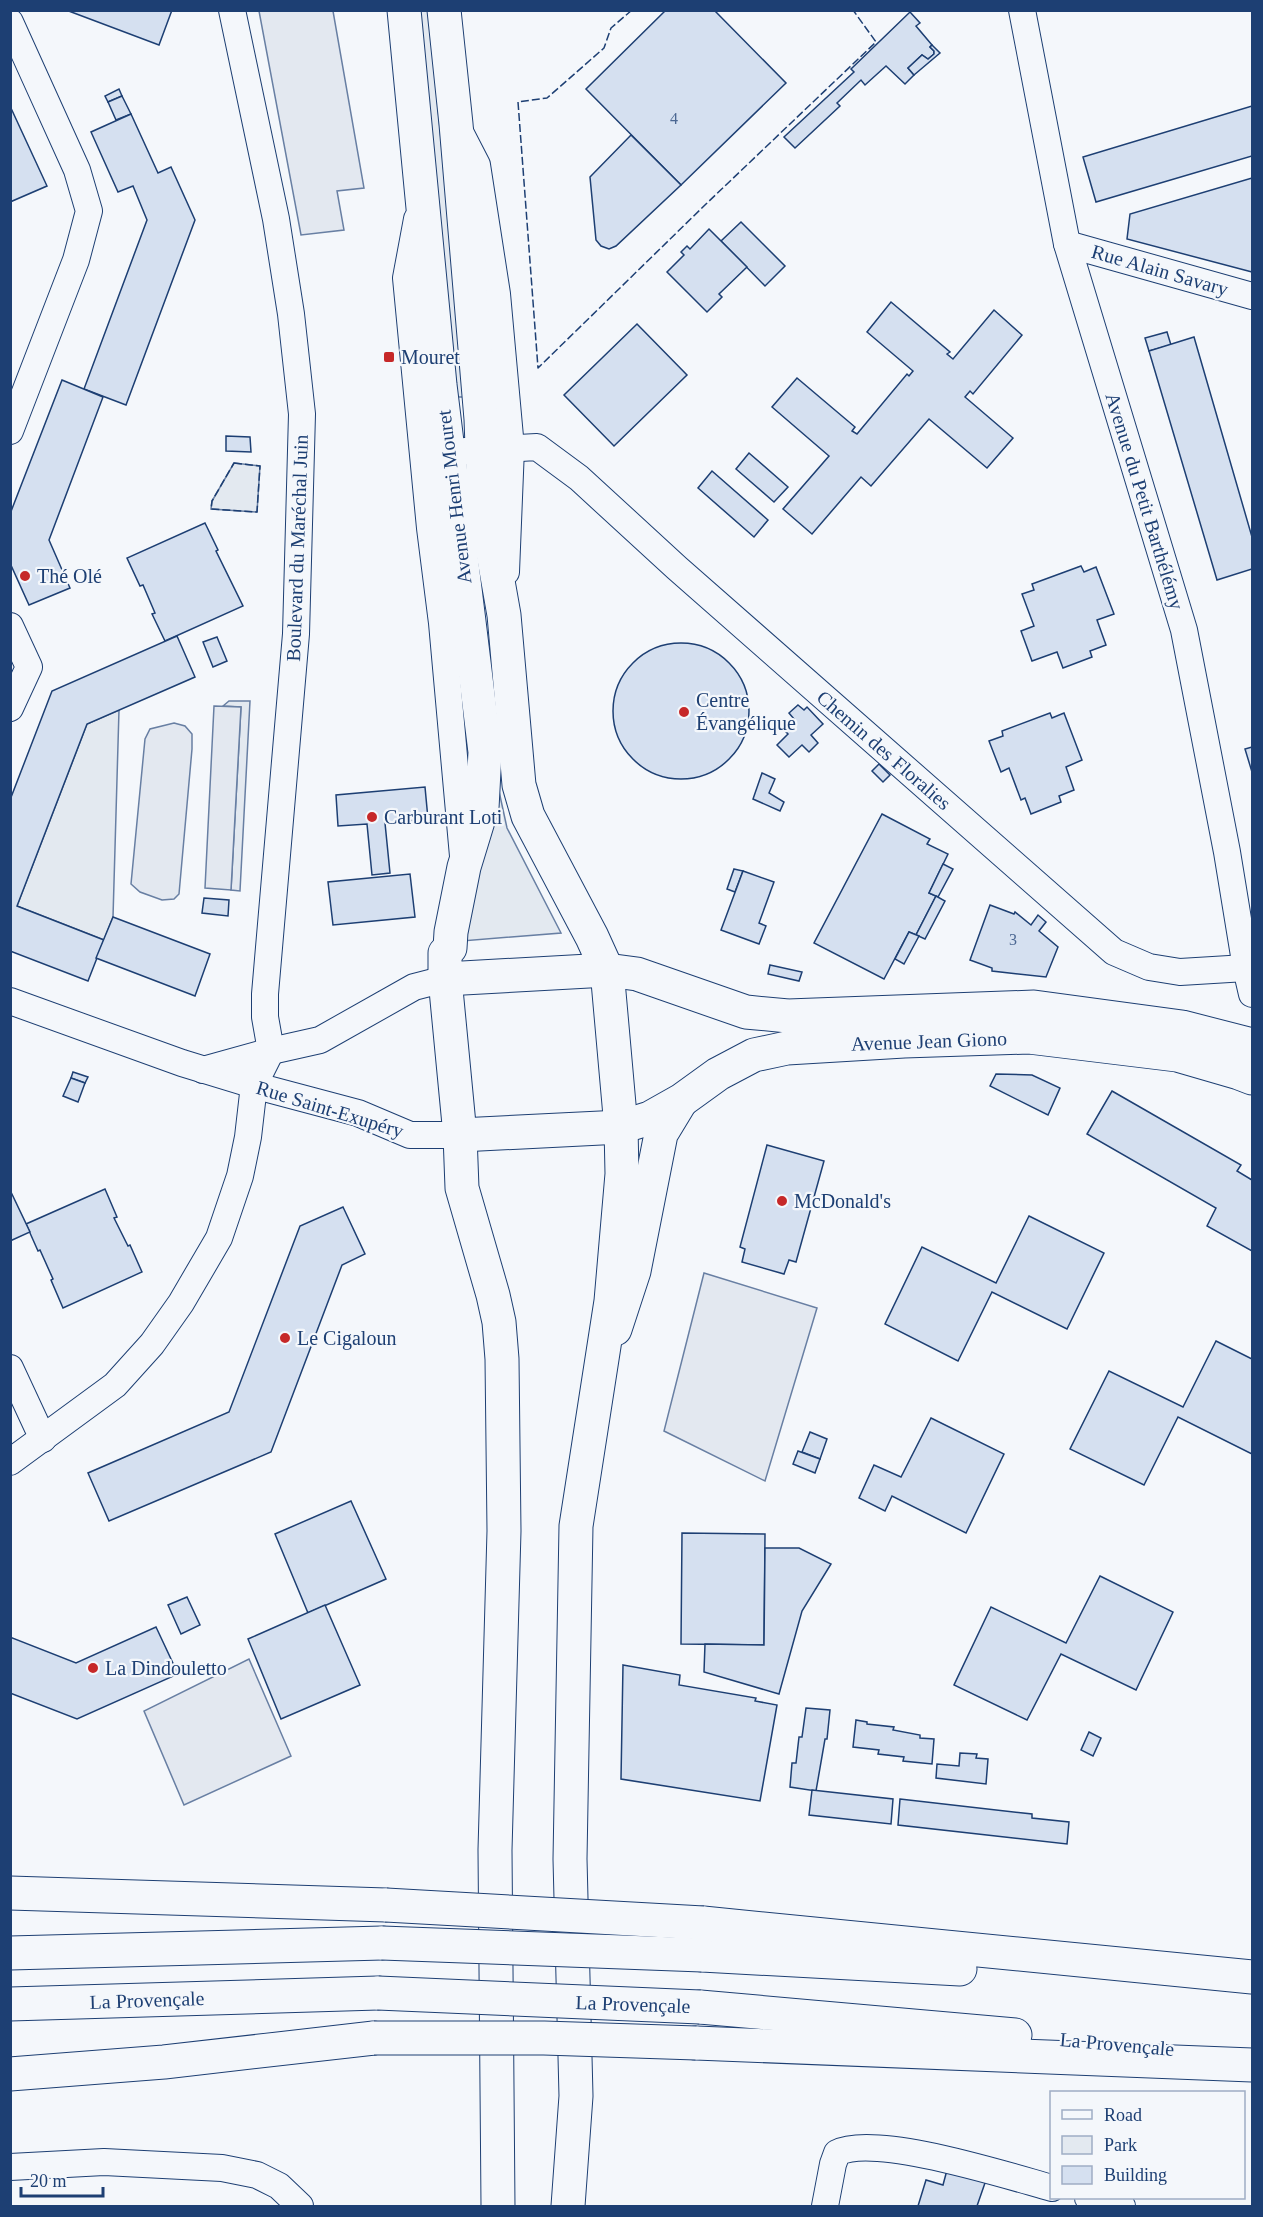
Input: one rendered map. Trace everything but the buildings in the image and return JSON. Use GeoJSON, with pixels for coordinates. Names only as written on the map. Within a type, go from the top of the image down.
{"type":"FeatureCollection","features":[{"type":"Feature","properties":{"kind":"main road","name":"Avenue Henri Mouret"},"geometry":{"type":"LineString","coordinates":[[404,10],[448,452],[485,752],[483,808],[464,867],[450,948],[445,953],[445,979],[460,1135],[462,1188],[493,1295],[499,1322],[502,1359],[504,1531],[495,1850],[498,2206]]}},
{"type":"Feature","properties":{"kind":"main road","name":"Avenue Henri Mouret"},"geometry":{"type":"LineString","coordinates":[[444,10],[480,409],[496,449],[484,502],[504,615],[519,785],[528,816],[607,970],[621,1127],[622,1174],[611,1301],[599,1368]]}},
{"type":"Feature","properties":{"kind":"main road","name":"Avenue Jean Giono"},"geometry":{"type":"LineString","coordinates":[[445,979],[607,970],[638,974],[746,1012],[788,1016],[1034,1007],[1182,1027],[1249,1053]]}},
{"type":"Feature","properties":{"kind":"main road","name":"Avenue Jean Giono"},"geometry":{"type":"LineString","coordinates":[[460,1135],[621,1127],[650,1118],[682,1100],[718,1074],[754,1055],[787,1048],[1029,1037],[1177,1055],[1249,1053]]}},
{"type":"Feature","properties":{"kind":"main road"},"geometry":{"type":"LineString","coordinates":[[568,2206],[576,2096],[570,1859],[576,1526],[599,1368],[619,1318],[634,1271],[661,1134],[682,1100]]}},
{"type":"Feature","properties":{"kind":"main road"},"geometry":{"type":"LineString","coordinates":[[10,1893],[386,1905],[703,1923],[1252,1977]]}},
{"type":"Feature","properties":{"kind":"main road"},"geometry":{"type":"LineString","coordinates":[[10,1909],[386,1905]]}},
{"type":"Feature","properties":{"kind":"main road"},"geometry":{"type":"LineString","coordinates":[[10,1953],[382,1943],[702,1955],[1252,1986]]}},
{"type":"Feature","properties":{"kind":"main road","name":"La Provençale"},"geometry":{"type":"LineString","coordinates":[[10,2004],[378,1993],[700,2007],[1252,2057]]}},
{"type":"Feature","properties":{"kind":"main road"},"geometry":{"type":"LineString","coordinates":[[10,2074],[164,2062],[374,2038]]}},
{"type":"Feature","properties":{"kind":"main road"},"geometry":{"type":"LineString","coordinates":[[10,2055],[163,2042],[544,2038],[1252,2065]]}},
{"type":"Feature","properties":{"kind":"street","name":"Boulevard du Maréchal Juin"},"geometry":{"type":"LineString","coordinates":[[232,10],[276,219],[291,314],[302,414],[296,634],[265,994],[265,1017],[271,1051]]}},
{"type":"Feature","properties":{"kind":"street","name":"Avenue du Petit Barthélémy"},"geometry":{"type":"LineString","coordinates":[[1022,10],[1067,244],[1184,630],[1252,994]]}},
{"type":"Feature","properties":{"kind":"street"},"geometry":{"type":"LineString","coordinates":[[10,22],[77,170],[89,212],[76,260],[10,431]]}},
{"type":"Feature","properties":{"kind":"street"},"geometry":{"type":"LineString","coordinates":[[422,189],[406,278],[430,528],[442,623],[464,867]]}},
{"type":"Feature","properties":{"kind":"street","name":"Rue Alain Savary"},"geometry":{"type":"LineString","coordinates":[[1067,244],[1252,296]]}},
{"type":"Feature","properties":{"kind":"street","name":"Chemin des Floralies"},"geometry":{"type":"LineString","coordinates":[[448,452],[537,447],[579,478],[677,568],[1114,952],[1149,967],[1180,972],[1246,968]]}},
{"type":"Feature","properties":{"kind":"street"},"geometry":{"type":"LineString","coordinates":[[10,626],[29,667],[11,706]]}},
{"type":"Feature","properties":{"kind":"street","name":"Rue Saint-Exupéry"},"geometry":{"type":"LineString","coordinates":[[203,1070],[320,1040],[414,987],[445,979]]}},
{"type":"Feature","properties":{"kind":"street","name":"Rue Saint-Exupéry"},"geometry":{"type":"LineString","coordinates":[[10,1001],[203,1070],[358,1113],[411,1135],[460,1135]]}},
{"type":"Feature","properties":{"kind":"street"},"geometry":{"type":"LineString","coordinates":[[10,1462],[115,1385],[152,1344],[181,1303],[219,1238],[240,1176],[248,1137],[254,1085],[271,1051]]}},
{"type":"Feature","properties":{"kind":"street"},"geometry":{"type":"LineString","coordinates":[[10,1368],[43,1439]]}},
{"type":"Feature","properties":{"kind":"street"},"geometry":{"type":"LineString","coordinates":[[825,2206],[837,2152],[847,2147],[911,2151],[1050,2187]]}},
{"type":"Feature","properties":{"kind":"street"},"geometry":{"type":"LineString","coordinates":[[10,2167],[104,2162],[222,2168],[257,2175],[279,2186],[300,2206]]}},
{"type":"Feature","properties":{"kind":"street"},"geometry":{"type":"LineString","coordinates":[[1092,2199],[1122,2206]]}},
{"type":"Feature","properties":{"kind":"green space"},"geometry":{"type":"Polygon","coordinates":[[[419,11],[429,11],[465,397],[455,397],[419,11]]]}},
{"type":"Feature","properties":{"kind":"green space"},"geometry":{"type":"Polygon","coordinates":[[[234,463],[260,466],[257,512],[211,509],[212,501],[234,463]]]}},
{"type":"Feature","properties":{"kind":"green space"},"geometry":{"type":"Polygon","coordinates":[[[229,701],[250,701],[240,891],[231,890],[241,707],[223,706],[229,701]]]}},
{"type":"Feature","properties":{"kind":"green space"},"geometry":{"type":"Polygon","coordinates":[[[119,710],[113,917],[104,940],[17,906],[87,724],[119,710]]]}},
{"type":"Feature","properties":{"kind":"green space"},"geometry":{"type":"Polygon","coordinates":[[[497,782],[507,828],[561,933],[462,941],[497,782]]]}},
{"type":"Feature","properties":{"kind":"shaded area"},"geometry":{"type":"Polygon","coordinates":[[[259,11],[333,11],[364,188],[337,191],[344,230],[301,235],[259,11]]]}},
{"type":"Feature","properties":{"kind":"shaded area"},"geometry":{"type":"Polygon","coordinates":[[[214,706],[241,707],[231,890],[205,888],[214,706]]]}},
{"type":"Feature","properties":{"kind":"shaded area"},"geometry":{"type":"Polygon","coordinates":[[[174,723],[185,726],[192,734],[192,749],[179,894],[174,899],[162,900],[140,892],[131,884],[145,739],[150,729],[174,723]]]}},
{"type":"Feature","properties":{"kind":"shaded area"},"geometry":{"type":"Polygon","coordinates":[[[704,1273],[817,1308],[765,1481],[664,1431],[704,1273]]]}},
{"type":"Feature","properties":{"kind":"shaded area"},"geometry":{"type":"Polygon","coordinates":[[[249,1659],[291,1756],[184,1805],[144,1711],[249,1659]]]}},
{"type":"Feature","properties":{"kind":"fence"},"geometry":{"type":"LineString","coordinates":[[632,10],[611,28],[604,48],[547,98],[518,102],[538,368],[876,42],[853,10]]}},
{"type":"Feature","properties":{"kind":"fence"},"geometry":{"type":"LineString","coordinates":[[234,463],[260,466],[257,512],[211,509],[212,501],[234,463]]}},
{"type":"Feature","properties":{"kind":"place","name":"Mouret"},"geometry":{"type":"Point","coordinates":[389,357]}},
{"type":"Feature","properties":{"kind":"place","name":"Thé Olé"},"geometry":{"type":"Point","coordinates":[25,576]}},
{"type":"Feature","properties":{"kind":"place","name":"Centre Évangélique"},"geometry":{"type":"Point","coordinates":[684,712]}},
{"type":"Feature","properties":{"kind":"place","name":"Carburant Loti"},"geometry":{"type":"Point","coordinates":[372,817]}},
{"type":"Feature","properties":{"kind":"place","name":"McDonald's"},"geometry":{"type":"Point","coordinates":[782,1201]}},
{"type":"Feature","properties":{"kind":"place","name":"Le Cigaloun"},"geometry":{"type":"Point","coordinates":[285,1338]}},
{"type":"Feature","properties":{"kind":"place","name":"La Dindouletto"},"geometry":{"type":"Point","coordinates":[93,1668]}}]}
